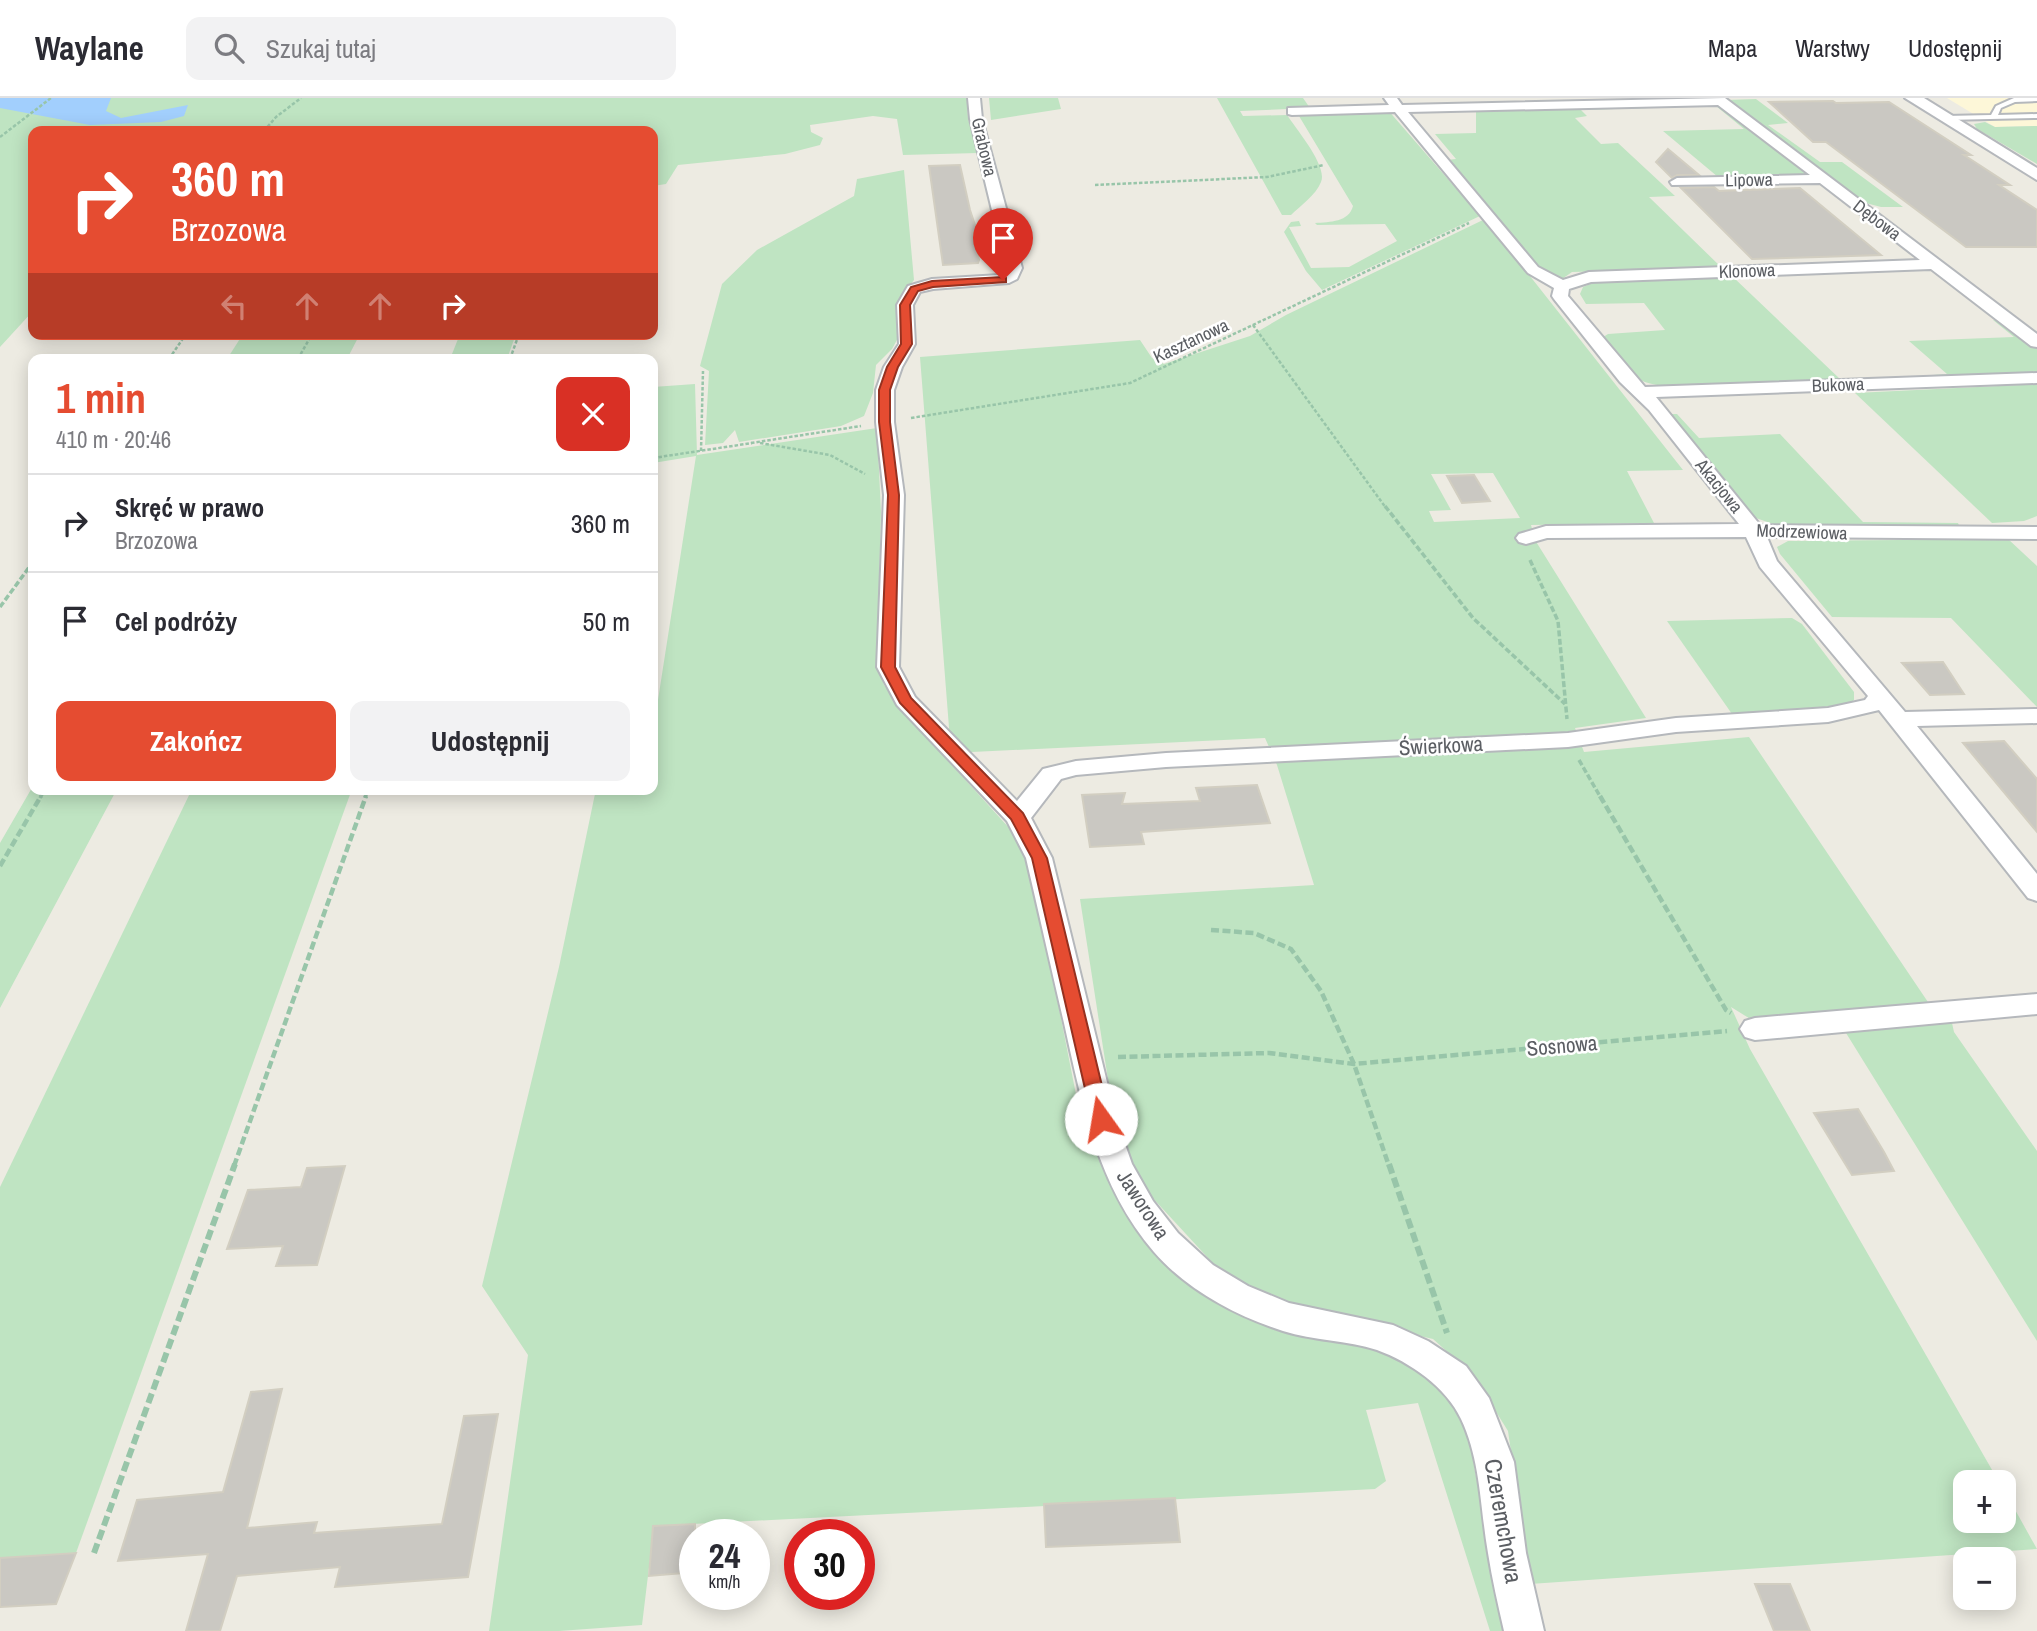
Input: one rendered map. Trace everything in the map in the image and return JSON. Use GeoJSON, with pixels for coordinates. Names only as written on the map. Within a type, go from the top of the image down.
{"type":"FeatureCollection","features":[{"type":"Feature","properties":{"kind":"street","name":"Grabowa"},"geometry":{"type":"LineString","coordinates":[[914,289],[932,284],[1003,280],[1012,276],[1014,268],[976,119],[974,98]]}},
{"type":"Feature","properties":{"kind":"street"},"geometry":{"type":"LineString","coordinates":[[1410,98],[1450,107]]}},
{"type":"Feature","properties":{"kind":"street"},"geometry":{"type":"LineString","coordinates":[[1913,98],[2034,171]]}},
{"type":"Feature","properties":{"kind":"street"},"geometry":{"type":"LineString","coordinates":[[1292,111],[1394,103],[1450,107],[1551,101],[1719,99]]}},
{"type":"Feature","properties":{"kind":"street","name":"Dębowa"},"geometry":{"type":"LineString","coordinates":[[1719,99],[2037,342]]}},
{"type":"Feature","properties":{"kind":"street"},"geometry":{"type":"LineString","coordinates":[[1394,103],[1533,270],[1562,286]]}},
{"type":"Feature","properties":{"kind":"street","name":"Lipowa"},"geometry":{"type":"LineString","coordinates":[[1677,182],[1822,178]]}},
{"type":"Feature","properties":{"kind":"street","name":"Klonowa"},"geometry":{"type":"LineString","coordinates":[[1562,286],[1589,277],[1933,264]]}},
{"type":"Feature","properties":{"kind":"street","name":"Akacjowa"},"geometry":{"type":"LineString","coordinates":[[1562,286],[1560,296],[1640,392],[1655,406],[1754,530],[1768,563],[1899,719],[2037,892]]}},
{"type":"Feature","properties":{"kind":"street","name":"Jaworowa"},"geometry":{"type":"LineString","coordinates":[[914,289],[905,305],[906,344],[892,367],[885,390],[885,422],[894,495],[888,667],[905,700],[1018,817],[1040,858],[1101,1119],[1117,1166],[1142,1210],[1166,1243],[1201,1275],[1236,1296],[1286,1317],[1381,1336],[1416,1352],[1453,1377]]}},
{"type":"Feature","properties":{"kind":"street","name":"Bukowa"},"geometry":{"type":"LineString","coordinates":[[1640,392],[2037,378]]}},
{"type":"Feature","properties":{"kind":"street","name":"Modrzewiowa"},"geometry":{"type":"LineString","coordinates":[[1526,538],[1546,532],[1754,530],[1911,534],[2037,533]]}},
{"type":"Feature","properties":{"kind":"street","name":"Świerkowa"},"geometry":{"type":"LineString","coordinates":[[1018,817],[1052,774],[1076,768],[1166,760],[1568,740],[1676,725],[1828,715],[1873,705],[1880,697]]}},
{"type":"Feature","properties":{"kind":"street"},"geometry":{"type":"LineString","coordinates":[[1899,719],[2037,716]]}},
{"type":"Feature","properties":{"kind":"street"},"geometry":{"type":"LineString","coordinates":[[1755,1029],[2037,1004]]}},
{"type":"Feature","properties":{"kind":"street","name":"Czeremchowa"},"geometry":{"type":"LineString","coordinates":[[1453,1377],[1476,1410],[1495,1462],[1507,1553],[1524,1631]]}},
{"type":"Feature","properties":{"kind":"lane"},"geometry":{"type":"LineString","coordinates":[[1994,117],[1998,107],[2014,100],[2037,99]]}},
{"type":"Feature","properties":{"kind":"lane"},"geometry":{"type":"LineString","coordinates":[[1945,118],[2037,116]]}},
{"type":"Feature","properties":{"kind":"path"},"geometry":{"type":"LineString","coordinates":[[0,136],[51,98]]}},
{"type":"Feature","properties":{"kind":"path"},"geometry":{"type":"LineString","coordinates":[[268,126],[301,98]]}},
{"type":"Feature","properties":{"kind":"path"},"geometry":{"type":"LineString","coordinates":[[1095,186],[1267,177],[1324,165]]}},
{"type":"Feature","properties":{"kind":"path","name":"Kasztanowa"},"geometry":{"type":"LineString","coordinates":[[751,443],[1130,383],[1486,215]]}},
{"type":"Feature","properties":{"kind":"path"},"geometry":{"type":"LineString","coordinates":[[1253,325],[1380,500],[1473,618],[1566,705]]}},
{"type":"Feature","properties":{"kind":"path"},"geometry":{"type":"LineString","coordinates":[[701,451],[703,371]]}},
{"type":"Feature","properties":{"kind":"path"},"geometry":{"type":"LineString","coordinates":[[658,457],[751,443],[779,444],[830,455],[871,477],[894,495]]}},
{"type":"Feature","properties":{"kind":"path"},"geometry":{"type":"LineString","coordinates":[[1526,538],[1526,551],[1558,621],[1568,740],[1726,1010],[1755,1029]]}},
{"type":"Feature","properties":{"kind":"path"},"geometry":{"type":"LineString","coordinates":[[0,607],[28,569]]}},
{"type":"Feature","properties":{"kind":"path"},"geometry":{"type":"LineString","coordinates":[[0,866],[41,795]]}},
{"type":"Feature","properties":{"kind":"path"},"geometry":{"type":"LineString","coordinates":[[94,1553],[366,795]]}},
{"type":"Feature","properties":{"kind":"path"},"geometry":{"type":"LineString","coordinates":[[1211,930],[1254,933],[1291,949],[1321,992],[1354,1064],[1447,1331],[1453,1377]]}},
{"type":"Feature","properties":{"kind":"path","name":"Sosnowa"},"geometry":{"type":"LineString","coordinates":[[1087,1058],[1269,1053],[1354,1064],[1755,1029]]}},
{"type":"Feature","properties":{"kind":"shaded area"},"geometry":{"type":"Polygon","coordinates":[[[1947,98],[2037,98],[2037,126],[1995,127],[1947,98]]]}},
{"type":"Feature","properties":{"kind":"green space"},"geometry":{"type":"Polygon","coordinates":[[[0,98],[967,98],[968,119],[978,153],[903,155],[897,119],[873,116],[810,125],[811,132],[823,138],[820,145],[785,154],[678,165],[666,184],[658,185],[658,126],[28,126],[28,316],[0,347],[0,98]]]}},
{"type":"Feature","properties":{"kind":"green space"},"geometry":{"type":"Polygon","coordinates":[[[989,98],[1058,98],[1061,109],[991,120],[989,98]]]}},
{"type":"Feature","properties":{"kind":"green space"},"geometry":{"type":"Polygon","coordinates":[[[1217,98],[1303,98],[1310,108],[1240,111],[1243,116],[1287,115],[1316,157],[1322,175],[1319,187],[1291,215],[1282,215],[1217,98]]]}},
{"type":"Feature","properties":{"kind":"green space"},"geometry":{"type":"Polygon","coordinates":[[[1756,99],[1788,123],[1768,125],[1820,162],[1842,162],[1903,207],[1881,207],[1862,202],[1726,100],[1756,99]]]}},
{"type":"Feature","properties":{"kind":"green space"},"geometry":{"type":"Polygon","coordinates":[[[1715,106],[1581,110],[1587,116],[1575,118],[1601,144],[1618,143],[1675,196],[1649,197],[1722,268],[1572,272],[1562,279],[1542,272],[1446,160],[1456,159],[1435,134],[1476,133],[1476,111],[1454,111],[1715,106]]]}},
{"type":"Feature","properties":{"kind":"green space"},"geometry":{"type":"Polygon","coordinates":[[[1716,106],[1724,108],[1807,172],[1803,175],[1718,177],[1663,131],[1744,129],[1716,106]]]}},
{"type":"Feature","properties":{"kind":"green space"},"geometry":{"type":"Polygon","coordinates":[[[1387,109],[1480,216],[1322,290],[1306,271],[1284,232],[1291,222],[1299,221],[1301,226],[1289,227],[1311,268],[1349,267],[1397,241],[1385,224],[1315,223],[1343,218],[1353,206],[1299,116],[1306,112],[1387,109]]]}},
{"type":"Feature","properties":{"kind":"green space"},"geometry":{"type":"Polygon","coordinates":[[[1985,122],[1995,127],[2037,126],[2037,164],[1977,129],[1974,124],[1985,122]]]}},
{"type":"Feature","properties":{"kind":"green space"},"geometry":{"type":"Polygon","coordinates":[[[904,170],[914,280],[902,295],[898,338],[892,349],[876,365],[873,393],[864,416],[841,426],[739,442],[735,430],[723,443],[705,445],[709,371],[700,366],[722,284],[757,250],[854,196],[857,179],[904,170]]]}},
{"type":"Feature","properties":{"kind":"green space"},"geometry":{"type":"Polygon","coordinates":[[[1485,219],[1683,470],[1627,471],[1654,523],[1531,525],[1535,540],[1646,718],[1575,728],[1584,752],[1749,737],[1932,1008],[1752,1020],[1731,1007],[1750,1049],[1992,1470],[1953,1470],[1953,1533],[2016,1533],[2016,1511],[2037,1549],[1953,1547],[1953,1555],[1530,1584],[1508,1431],[1473,1375],[1433,1339],[1289,1306],[1221,1272],[1149,1194],[1116,1131],[1080,899],[1314,885],[1277,765],[1265,738],[951,753],[920,357],[1140,340],[1152,358],[1164,364],[1250,336],[1286,315],[1485,219]],[[1493,473],[1431,474],[1451,510],[1429,511],[1434,522],[1520,518],[1493,473]]]}},
{"type":"Feature","properties":{"kind":"green space"},"geometry":{"type":"Polygon","coordinates":[[[1733,277],[1840,379],[1669,386],[1645,382],[1628,372],[1600,339],[1608,334],[1665,330],[1644,303],[1586,304],[1580,294],[1583,287],[1595,282],[1733,277]]]}},
{"type":"Feature","properties":{"kind":"green space"},"geometry":{"type":"Polygon","coordinates":[[[1993,320],[2004,321],[2037,347],[2037,374],[1927,379],[1918,376],[1947,374],[1909,341],[2014,337],[1993,320]]]}},
{"type":"Feature","properties":{"kind":"green space"},"geometry":{"type":"Polygon","coordinates":[[[239,340],[357,340],[350,354],[230,354],[239,340]]]}},
{"type":"Feature","properties":{"kind":"green space"},"geometry":{"type":"Polygon","coordinates":[[[458,340],[514,340],[509,354],[452,354],[458,340]]]}},
{"type":"Feature","properties":{"kind":"green space"},"geometry":{"type":"Polygon","coordinates":[[[695,384],[697,455],[877,428],[881,512],[877,661],[884,685],[920,730],[1011,830],[1033,876],[1080,1115],[1127,1216],[1188,1276],[1377,1349],[1424,1371],[1453,1402],[1471,1442],[1475,1472],[1511,1631],[1490,1631],[1418,1403],[1366,1410],[1386,1481],[1375,1489],[770,1520],[679,1519],[679,1525],[654,1526],[642,1625],[559,1631],[489,1631],[528,1355],[482,1286],[559,967],[595,795],[658,795],[658,700],[696,456],[658,462],[658,387],[695,384]]]}},
{"type":"Feature","properties":{"kind":"green space"},"geometry":{"type":"Polygon","coordinates":[[[2037,384],[2037,516],[2024,521],[1992,523],[1855,393],[2037,384]]]}},
{"type":"Feature","properties":{"kind":"green space"},"geometry":{"type":"Polygon","coordinates":[[[1671,414],[1677,414],[1699,438],[1780,434],[1863,522],[1958,523],[1960,528],[1776,525],[1753,517],[1671,414]]]}},
{"type":"Feature","properties":{"kind":"green space"},"geometry":{"type":"Polygon","coordinates":[[[2008,539],[2037,566],[2037,707],[1951,618],[1832,617],[1777,547],[1788,541],[2008,539]]]}},
{"type":"Feature","properties":{"kind":"green space"},"geometry":{"type":"Polygon","coordinates":[[[1792,618],[1802,624],[1854,692],[1854,700],[1848,705],[1732,714],[1667,621],[1792,618]]]}},
{"type":"Feature","properties":{"kind":"green space"},"geometry":{"type":"Polygon","coordinates":[[[28,795],[114,795],[0,1008],[0,843],[28,795]]]}},
{"type":"Feature","properties":{"kind":"green space"},"geometry":{"type":"Polygon","coordinates":[[[189,795],[350,795],[76,1553],[0,1558],[0,1187],[189,795]]]}},
{"type":"Feature","properties":{"kind":"green space"},"geometry":{"type":"Polygon","coordinates":[[[1952,1023],[1954,1032],[2037,1151],[2037,1341],[1846,1033],[1952,1023]]]}},
{"type":"Feature","properties":{"kind":"water"},"geometry":{"type":"Polygon","coordinates":[[[0,98],[111,98],[106,111],[121,118],[188,105],[184,116],[161,122],[90,125],[0,108],[0,98]]]}},
{"type":"Feature","properties":{"kind":"building"},"geometry":{"type":"Polygon","coordinates":[[[1769,102],[1889,102],[1971,155],[1964,155],[2010,185],[1999,185],[2037,210],[2037,247],[1966,247],[1826,142],[1813,142],[1769,102]]]}},
{"type":"Feature","properties":{"kind":"building"},"geometry":{"type":"Polygon","coordinates":[[[1668,149],[1699,175],[1677,175],[1672,178],[1656,162],[1668,149]]]}},
{"type":"Feature","properties":{"kind":"building"},"geometry":{"type":"Polygon","coordinates":[[[960,165],[977,231],[973,232],[979,260],[978,263],[943,265],[929,166],[960,165]]]}},
{"type":"Feature","properties":{"kind":"building"},"geometry":{"type":"Polygon","coordinates":[[[1714,187],[1719,191],[1800,188],[1881,255],[1752,259],[1681,188],[1714,187]]]}},
{"type":"Feature","properties":{"kind":"building"},"geometry":{"type":"Polygon","coordinates":[[[1474,475],[1490,501],[1462,503],[1447,476],[1474,475]]]}},
{"type":"Feature","properties":{"kind":"building"},"geometry":{"type":"Polygon","coordinates":[[[1943,662],[1964,694],[1930,695],[1902,663],[1943,662]]]}},
{"type":"Feature","properties":{"kind":"building"},"geometry":{"type":"Polygon","coordinates":[[[2004,741],[2037,779],[2037,832],[1963,743],[2004,741]]]}},
{"type":"Feature","properties":{"kind":"building"},"geometry":{"type":"Polygon","coordinates":[[[1257,785],[1270,823],[1141,832],[1144,844],[1090,847],[1082,795],[1125,793],[1122,804],[1200,801],[1196,788],[1257,785]]]}},
{"type":"Feature","properties":{"kind":"building"},"geometry":{"type":"Polygon","coordinates":[[[1858,1109],[1894,1171],[1852,1175],[1814,1113],[1858,1109]]]}},
{"type":"Feature","properties":{"kind":"building"},"geometry":{"type":"Polygon","coordinates":[[[345,1166],[317,1265],[276,1266],[283,1246],[227,1249],[248,1190],[301,1187],[307,1168],[345,1166]]]}},
{"type":"Feature","properties":{"kind":"building"},"geometry":{"type":"Polygon","coordinates":[[[282,1389],[247,1528],[317,1522],[314,1533],[442,1524],[464,1416],[498,1414],[468,1577],[335,1587],[340,1567],[237,1576],[220,1631],[186,1631],[208,1554],[118,1561],[137,1500],[223,1492],[251,1392],[282,1389]]]}},
{"type":"Feature","properties":{"kind":"building"},"geometry":{"type":"Polygon","coordinates":[[[1175,1498],[1180,1542],[1046,1547],[1044,1504],[1175,1498]]]}},
{"type":"Feature","properties":{"kind":"building"},"geometry":{"type":"Polygon","coordinates":[[[679,1525],[679,1573],[649,1576],[653,1526],[679,1525]]]}},
{"type":"Feature","properties":{"kind":"building"},"geometry":{"type":"Polygon","coordinates":[[[76,1553],[56,1604],[0,1607],[0,1558],[76,1553]]]}},
{"type":"Feature","properties":{"kind":"building"},"geometry":{"type":"Polygon","coordinates":[[[1755,1584],[1790,1584],[1810,1631],[1774,1631],[1755,1584]]]}},
{"type":"Feature","properties":{"kind":"route"},"geometry":{"type":"LineString","coordinates":[[1003,280],[932,284],[914,289],[905,305],[906,344],[892,367],[885,390],[885,422],[894,495],[888,667],[905,700],[938,731],[1018,817],[1040,858],[1101,1119]]}}]}
